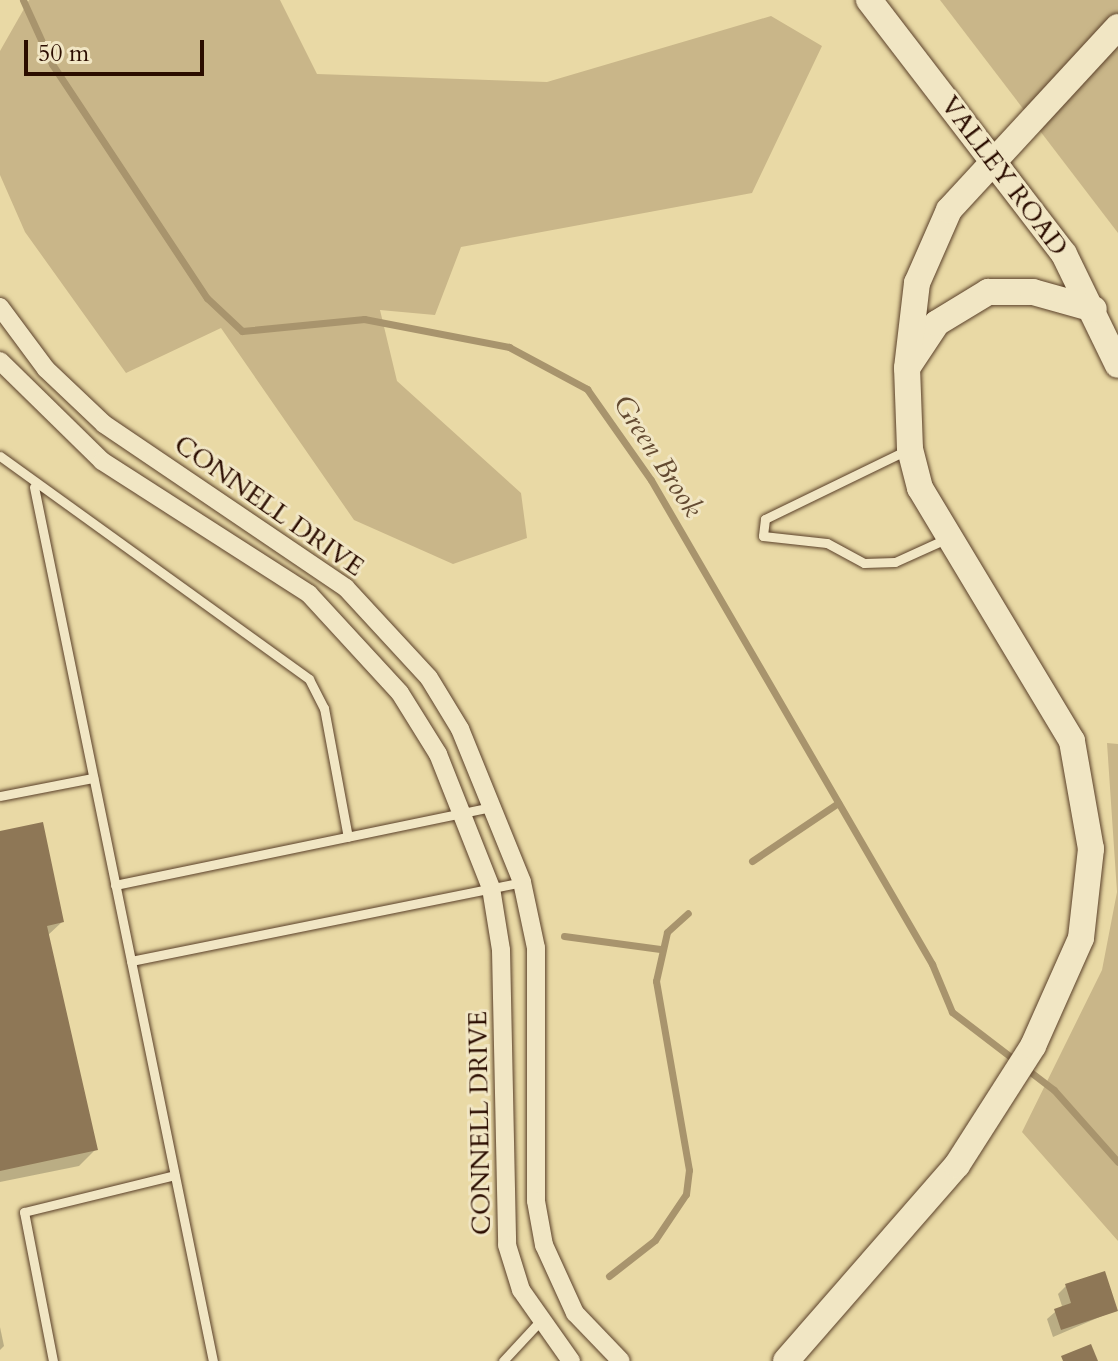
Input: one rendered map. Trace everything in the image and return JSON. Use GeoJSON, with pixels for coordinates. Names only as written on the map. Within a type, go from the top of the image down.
{"type":"FeatureCollection","features":[{"type":"Feature","properties":{"kind":"main road","name":"VALLEY ROAD"},"geometry":{"type":"LineString","coordinates":[[869,0],[1064,254],[1094,309],[1118,365]]}},
{"type":"Feature","properties":{"kind":"main road"},"geometry":{"type":"LineString","coordinates":[[785,1358],[917,1218],[1003,1095],[1033,1046],[1081,938],[1091,849],[1086,795],[1072,741],[1049,696],[947,539],[910,449],[907,368],[917,283],[931,243],[992,157],[1118,27]]}},
{"type":"Feature","properties":{"kind":"main road"},"geometry":{"type":"LineString","coordinates":[[907,368],[937,323],[988,292],[1033,292],[1094,309]]}},
{"type":"Feature","properties":{"kind":"street","name":"CONNELL DRIVE"},"geometry":{"type":"LineString","coordinates":[[0,307],[46,369],[104,424],[265,528],[364,606],[429,678],[495,806],[522,882],[542,998],[536,1201],[544,1245],[575,1313],[621,1361]]}},
{"type":"Feature","properties":{"kind":"street","name":"CONNELL DRIVE"},"geometry":{"type":"LineString","coordinates":[[0,361],[102,461],[309,594],[400,693],[465,813],[491,888],[506,1009],[502,1208],[521,1290],[571,1361]]}},
{"type":"Feature","properties":{"kind":"lane"},"geometry":{"type":"LineString","coordinates":[[910,449],[765,519],[763,536],[827,543],[864,563],[895,562],[947,539]]}},
{"type":"Feature","properties":{"kind":"lane"},"geometry":{"type":"LineString","coordinates":[[0,456],[34,487],[309,679],[324,708],[348,837]]}},
{"type":"Feature","properties":{"kind":"lane"},"geometry":{"type":"LineString","coordinates":[[34,487],[213,1361]]}},
{"type":"Feature","properties":{"kind":"lane"},"geometry":{"type":"LineString","coordinates":[[0,796],[93,778]]}},
{"type":"Feature","properties":{"kind":"lane"},"geometry":{"type":"LineString","coordinates":[[115,885],[495,806]]}},
{"type":"Feature","properties":{"kind":"lane"},"geometry":{"type":"LineString","coordinates":[[131,961],[522,882]]}},
{"type":"Feature","properties":{"kind":"lane"},"geometry":{"type":"LineString","coordinates":[[53,1361],[24,1212],[175,1175]]}},
{"type":"Feature","properties":{"kind":"lane"},"geometry":{"type":"LineString","coordinates":[[503,1361],[540,1321]]}},
{"type":"Feature","properties":{"kind":"shaded area"},"geometry":{"type":"Polygon","coordinates":[[[29,0],[280,0],[317,74],[547,82],[771,16],[822,46],[752,193],[461,247],[435,315],[380,310],[397,381],[521,493],[527,538],[453,564],[354,520],[221,328],[126,373],[25,232],[0,175],[0,51],[29,0]]]}},
{"type":"Feature","properties":{"kind":"shaded area"},"geometry":{"type":"Polygon","coordinates":[[[940,0],[1118,0],[1118,233],[940,0]]]}},
{"type":"Feature","properties":{"kind":"shaded area"},"geometry":{"type":"Polygon","coordinates":[[[1107,743],[1118,744],[1118,1241],[1022,1132],[1102,970],[1117,892],[1107,743]]]}},
{"type":"Feature","properties":{"kind":"building"},"geometry":{"type":"Polygon","coordinates":[[[43,822],[64,922],[47,926],[98,1150],[0,1171],[0,831],[43,822]]]}},
{"type":"Feature","properties":{"kind":"building"},"geometry":{"type":"Polygon","coordinates":[[[1105,1271],[1118,1311],[1061,1330],[1054,1309],[1071,1303],[1065,1284],[1105,1271]]]}},
{"type":"Feature","properties":{"kind":"building"},"geometry":{"type":"Polygon","coordinates":[[[1091,1344],[1098,1361],[1063,1361],[1061,1356],[1091,1344]]]}},
{"type":"Feature","properties":{"kind":"waterway","name":"Green Brook"},"geometry":{"type":"LineString","coordinates":[[23,0],[52,64],[207,298],[242,331],[364,319],[509,347],[587,389],[651,480],[932,964],[952,1012],[1054,1090],[1118,1162]]}},
{"type":"Feature","properties":{"kind":"waterway"},"geometry":{"type":"LineString","coordinates":[[752,861],[838,803]]}},
{"type":"Feature","properties":{"kind":"waterway"},"geometry":{"type":"LineString","coordinates":[[609,1276],[655,1240],[686,1194],[689,1170],[656,981],[667,932],[688,913]]}},
{"type":"Feature","properties":{"kind":"waterway"},"geometry":{"type":"LineString","coordinates":[[564,936],[660,949]]}}]}
